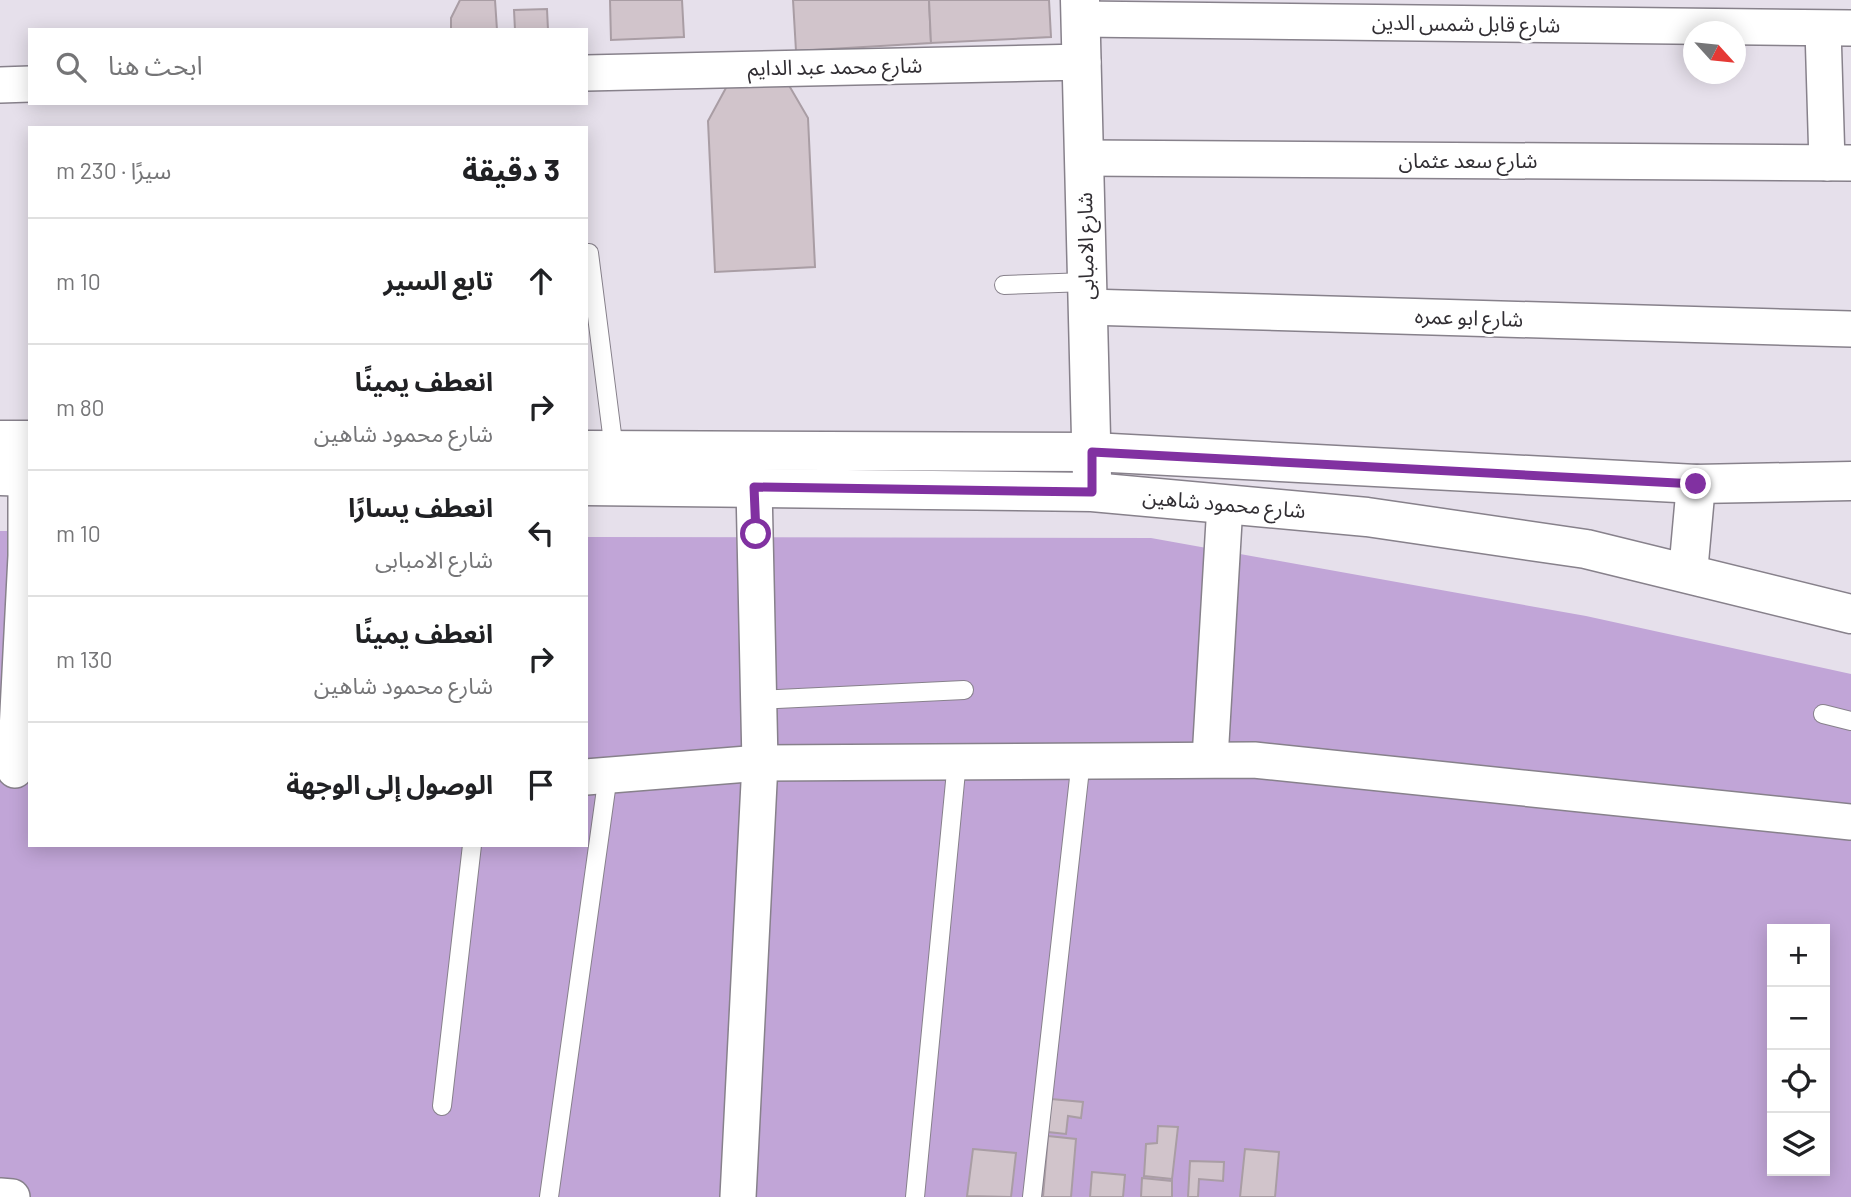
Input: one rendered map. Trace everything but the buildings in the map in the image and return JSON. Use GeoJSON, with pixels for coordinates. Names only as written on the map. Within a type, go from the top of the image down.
{"type":"FeatureCollection","features":[{"type":"Feature","properties":{"kind":"main road","name":"شارع الامبابى"},"geometry":{"type":"LineString","coordinates":[[1081,9],[1092,492]]}},
{"type":"Feature","properties":{"kind":"main road"},"geometry":{"type":"LineString","coordinates":[[0,440],[21,468]]}},
{"type":"Feature","properties":{"kind":"main road","name":"شارع محمود شاهين"},"geometry":{"type":"LineString","coordinates":[[600,450],[1092,452],[1696,484],[1851,481]]}},
{"type":"Feature","properties":{"kind":"main road"},"geometry":{"type":"LineString","coordinates":[[1688,573],[1696,484]]}},
{"type":"Feature","properties":{"kind":"main road","name":"شارع محمود شاهين"},"geometry":{"type":"LineString","coordinates":[[588,486],[1092,492],[1440,525],[1586,550],[1851,614]]}},
{"type":"Feature","properties":{"kind":"street","name":"شارع قابل شمس الدين"},"geometry":{"type":"LineString","coordinates":[[1081,9],[1837,28]]}},
{"type":"Feature","properties":{"kind":"street"},"geometry":{"type":"LineString","coordinates":[[1837,28],[1839,163]]}},
{"type":"Feature","properties":{"kind":"street","name":"شارع محمد عبد الدايم"},"geometry":{"type":"LineString","coordinates":[[588,72],[1083,62]]}},
{"type":"Feature","properties":{"kind":"street"},"geometry":{"type":"LineString","coordinates":[[0,85],[28,85]]}},
{"type":"Feature","properties":{"kind":"street","name":"شارع سعد عثمان"},"geometry":{"type":"LineString","coordinates":[[1084,158],[1839,163]]}},
{"type":"Feature","properties":{"kind":"street","name":"شارع ابو عمره"},"geometry":{"type":"LineString","coordinates":[[1087,295],[1851,329]]}},
{"type":"Feature","properties":{"kind":"street"},"geometry":{"type":"LineString","coordinates":[[15,770],[21,468]]}},
{"type":"Feature","properties":{"kind":"street"},"geometry":{"type":"LineString","coordinates":[[738,1197],[760,763],[754,487]]}},
{"type":"Feature","properties":{"kind":"street"},"geometry":{"type":"LineString","coordinates":[[1210,759],[1225,504]]}},
{"type":"Feature","properties":{"kind":"street"},"geometry":{"type":"LineString","coordinates":[[597,776],[760,763],[1254,760],[1851,822]]}},
{"type":"Feature","properties":{"kind":"street"},"geometry":{"type":"LineString","coordinates":[[0,1196],[12,1197]]}},
{"type":"Feature","properties":{"kind":"lane"},"geometry":{"type":"LineString","coordinates":[[589,253],[600,450]]}},
{"type":"Feature","properties":{"kind":"lane"},"geometry":{"type":"LineString","coordinates":[[1004,285],[1087,295]]}},
{"type":"Feature","properties":{"kind":"lane"},"geometry":{"type":"LineString","coordinates":[[759,700],[964,690]]}},
{"type":"Feature","properties":{"kind":"lane"},"geometry":{"type":"LineString","coordinates":[[1823,714],[1851,721]]}},
{"type":"Feature","properties":{"kind":"lane"},"geometry":{"type":"LineString","coordinates":[[1032,1197],[1081,760]]}},
{"type":"Feature","properties":{"kind":"lane"},"geometry":{"type":"LineString","coordinates":[[915,1197],[957,761]]}},
{"type":"Feature","properties":{"kind":"lane"},"geometry":{"type":"LineString","coordinates":[[549,1197],[597,776]]}},
{"type":"Feature","properties":{"kind":"lane"},"geometry":{"type":"LineString","coordinates":[[442,1107],[472,847]]}},
{"type":"Feature","properties":{"kind":"shaded area"},"geometry":{"type":"Polygon","coordinates":[[[0,531],[28,531],[28,847],[588,847],[588,537],[1151,538],[1586,616],[1851,674],[1851,1197],[0,1197],[0,531]]]}},
{"type":"Feature","properties":{"kind":"route"},"geometry":{"type":"LineString","coordinates":[[756,534],[754,487],[1092,492],[1092,452],[1696,484]]}}]}
